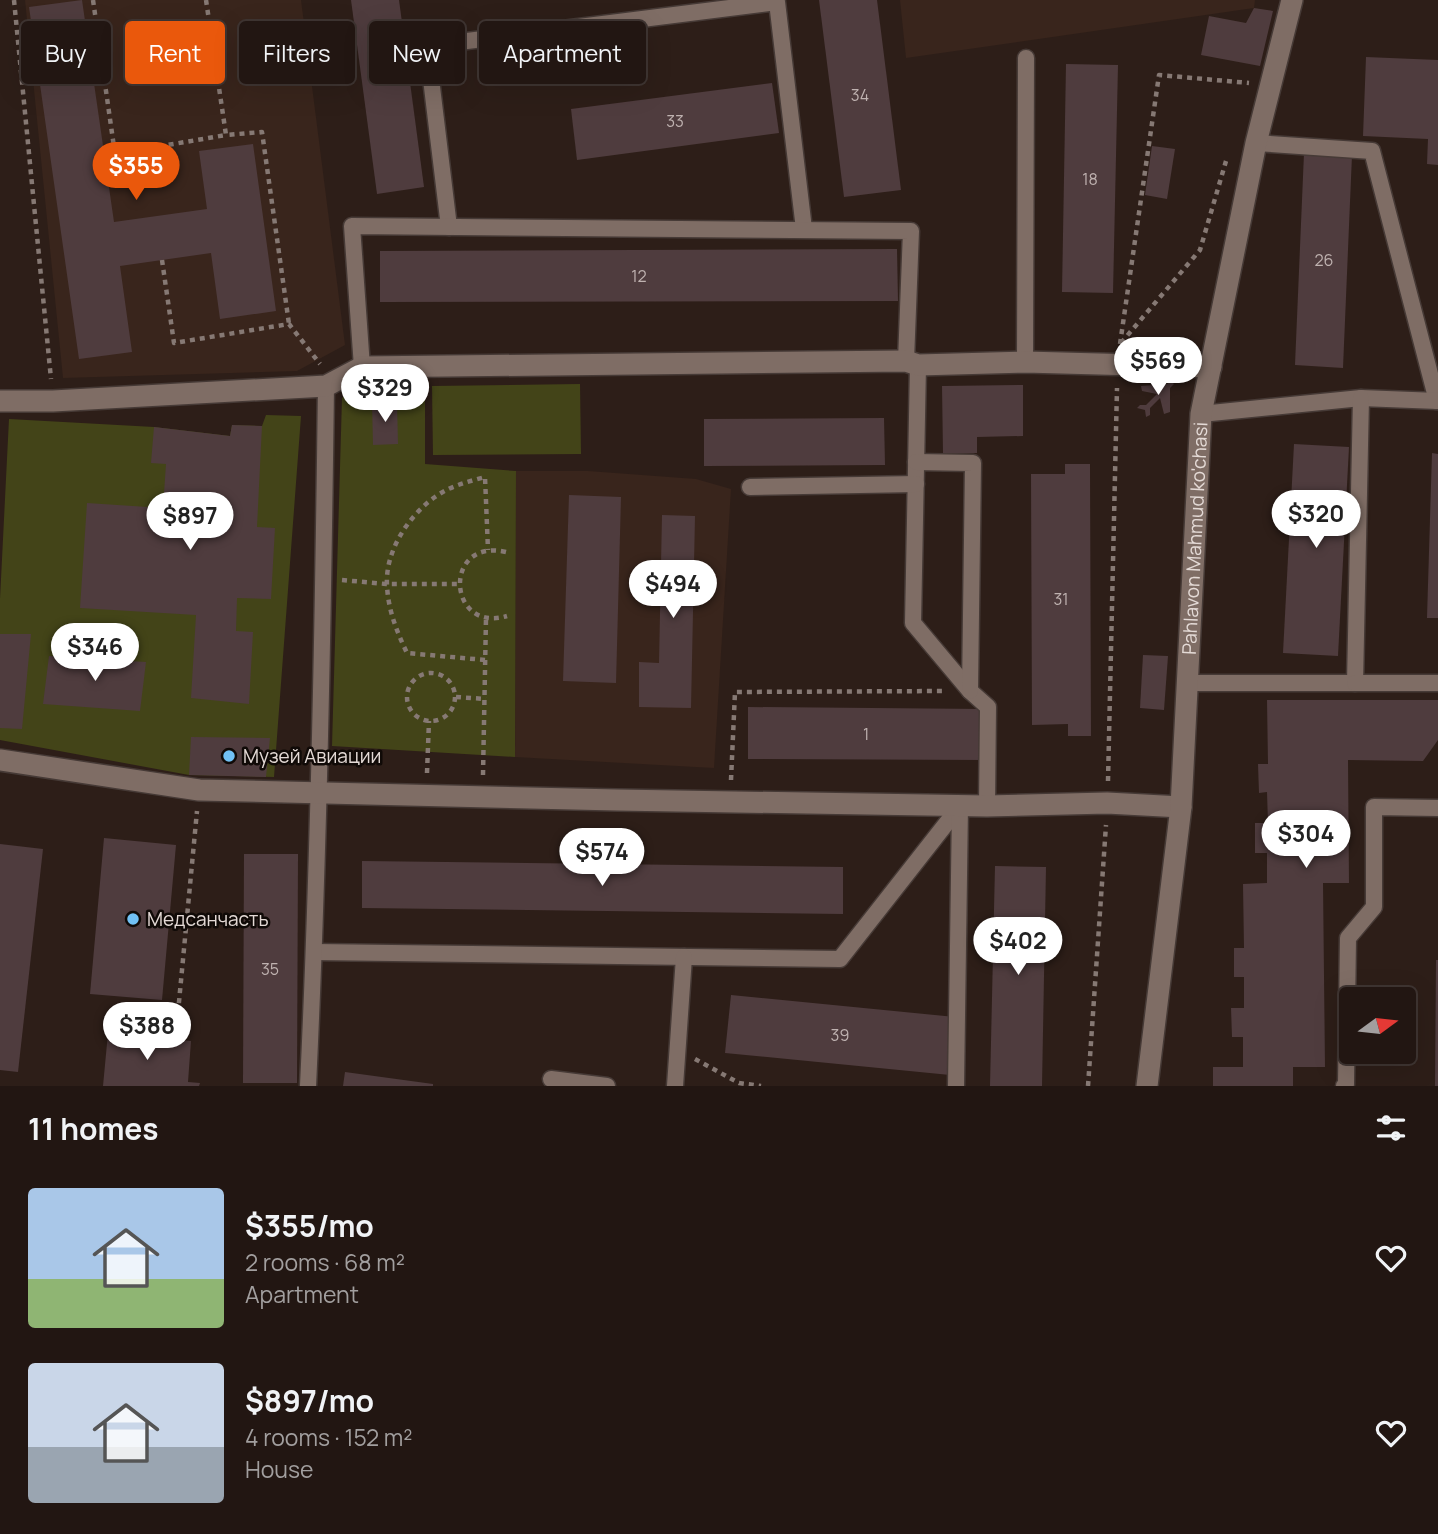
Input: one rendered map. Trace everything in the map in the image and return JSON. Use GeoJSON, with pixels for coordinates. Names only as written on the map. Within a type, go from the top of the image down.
{"type":"FeatureCollection","features":[{"type":"Feature","properties":{"kind":"street","name":"Pahlavon Mahmud ko'chasi"},"geometry":{"type":"LineString","coordinates":[[1147,1086],[1181,807],[1201,414],[1256,143],[1259,84],[1292,0]]}},
{"type":"Feature","properties":{"kind":"street"},"geometry":{"type":"LineString","coordinates":[[0,402],[330,384],[362,367],[1025,362],[1119,354],[1211,366]]}},
{"type":"Feature","properties":{"kind":"street"},"geometry":{"type":"LineString","coordinates":[[0,760],[199,790],[960,806],[1107,803],[1181,807]]}},
{"type":"Feature","properties":{"kind":"lane"},"geometry":{"type":"LineString","coordinates":[[449,228],[427,46],[777,2],[804,229]]}},
{"type":"Feature","properties":{"kind":"lane"},"geometry":{"type":"LineString","coordinates":[[1025,362],[1026,58]]}},
{"type":"Feature","properties":{"kind":"lane"},"geometry":{"type":"LineString","coordinates":[[1201,414],[1361,398],[1438,401],[1372,150],[1256,143]]}},
{"type":"Feature","properties":{"kind":"lane"},"geometry":{"type":"LineString","coordinates":[[362,367],[352,226],[911,231],[916,462],[913,623],[988,708],[987,806]]}},
{"type":"Feature","properties":{"kind":"lane"},"geometry":{"type":"LineString","coordinates":[[308,1086],[330,384]]}},
{"type":"Feature","properties":{"kind":"lane"},"geometry":{"type":"LineString","coordinates":[[1355,683],[1361,398]]}},
{"type":"Feature","properties":{"kind":"lane"},"geometry":{"type":"LineString","coordinates":[[916,462],[973,463],[971,691]]}},
{"type":"Feature","properties":{"kind":"lane"},"geometry":{"type":"LineString","coordinates":[[750,487],[916,484]]}},
{"type":"Feature","properties":{"kind":"lane"},"geometry":{"type":"LineString","coordinates":[[1189,683],[1438,683]]}},
{"type":"Feature","properties":{"kind":"lane"},"geometry":{"type":"LineString","coordinates":[[314,952],[841,959],[960,806]]}},
{"type":"Feature","properties":{"kind":"lane"},"geometry":{"type":"LineString","coordinates":[[956,1086],[960,806]]}},
{"type":"Feature","properties":{"kind":"lane"},"geometry":{"type":"LineString","coordinates":[[1344,1086],[1348,938],[1374,907],[1374,807],[1438,808]]}},
{"type":"Feature","properties":{"kind":"lane"},"geometry":{"type":"LineString","coordinates":[[675,1086],[684,957]]}},
{"type":"Feature","properties":{"kind":"lane"},"geometry":{"type":"LineString","coordinates":[[551,1079],[607,1086]]}},
{"type":"Feature","properties":{"kind":"path"},"geometry":{"type":"LineString","coordinates":[[14,0],[53,401]]}},
{"type":"Feature","properties":{"kind":"path"},"geometry":{"type":"LineString","coordinates":[[93,0],[115,154],[226,135],[262,132],[289,324],[330,384]]}},
{"type":"Feature","properties":{"kind":"path"},"geometry":{"type":"LineString","coordinates":[[206,0],[226,135]]}},
{"type":"Feature","properties":{"kind":"path"},"geometry":{"type":"LineString","coordinates":[[1251,71],[1259,84]]}},
{"type":"Feature","properties":{"kind":"path"},"geometry":{"type":"LineString","coordinates":[[1088,1086],[1107,803],[1119,354],[1159,75],[1259,84]]}},
{"type":"Feature","properties":{"kind":"path"},"geometry":{"type":"LineString","coordinates":[[1245,96],[1259,84]]}},
{"type":"Feature","properties":{"kind":"path"},"geometry":{"type":"LineString","coordinates":[[1119,354],[1200,250],[1226,160]]}},
{"type":"Feature","properties":{"kind":"path"},"geometry":{"type":"LineString","coordinates":[[162,260],[174,343],[289,324]]}},
{"type":"Feature","properties":{"kind":"path"},"geometry":{"type":"LineString","coordinates":[[485,660],[407,653],[395,629],[386,584],[395,547],[420,510],[435,497],[457,485],[485,477],[488,550]]}},
{"type":"Feature","properties":{"kind":"path"},"geometry":{"type":"LineString","coordinates":[[506,552],[488,550],[474,555],[466,563],[459,584],[466,606],[475,614],[486,618],[507,616]]}},
{"type":"Feature","properties":{"kind":"path"},"geometry":{"type":"LineString","coordinates":[[324,579],[386,584],[459,584]]}},
{"type":"Feature","properties":{"kind":"path"},"geometry":{"type":"LineString","coordinates":[[483,782],[486,618]]}},
{"type":"Feature","properties":{"kind":"path"},"geometry":{"type":"LineString","coordinates":[[437,674],[450,682],[455,697],[450,712],[444,718],[429,721],[415,714],[407,700],[410,685],[415,679],[422,675],[437,674]]}},
{"type":"Feature","properties":{"kind":"path"},"geometry":{"type":"LineString","coordinates":[[731,802],[734,691],[971,691]]}},
{"type":"Feature","properties":{"kind":"path"},"geometry":{"type":"LineString","coordinates":[[455,697],[486,699]]}},
{"type":"Feature","properties":{"kind":"path"},"geometry":{"type":"LineString","coordinates":[[427,780],[429,721]]}},
{"type":"Feature","properties":{"kind":"path"},"geometry":{"type":"LineString","coordinates":[[177,1023],[199,790]]}},
{"type":"Feature","properties":{"kind":"path"},"geometry":{"type":"LineString","coordinates":[[677,1049],[739,1083],[761,1086]]}},
{"type":"Feature","properties":{"kind":"shaded area"},"geometry":{"type":"Polygon","coordinates":[[[25,0],[301,0],[304,21],[239,21],[239,84],[312,84],[345,345],[297,371],[63,378],[33,84],[111,84],[111,21],[27,21],[25,0]]]}},
{"type":"Feature","properties":{"kind":"shaded area"},"geometry":{"type":"Polygon","coordinates":[[[900,0],[1255,0],[1254,8],[906,58],[900,0]]]}},
{"type":"Feature","properties":{"kind":"shaded area"},"geometry":{"type":"Polygon","coordinates":[[[362,381],[425,382],[425,464],[516,471],[515,757],[332,746],[342,398],[362,381]]]}},
{"type":"Feature","properties":{"kind":"shaded area"},"geometry":{"type":"Polygon","coordinates":[[[580,384],[581,454],[433,455],[432,386],[580,384]]]}},
{"type":"Feature","properties":{"kind":"shaded area"},"geometry":{"type":"Polygon","coordinates":[[[266,415],[301,416],[274,777],[189,775],[0,740],[0,599],[9,419],[154,427],[230,436],[232,425],[262,426],[266,415]]]}},
{"type":"Feature","properties":{"kind":"shaded area"},"geometry":{"type":"Polygon","coordinates":[[[516,471],[588,471],[696,479],[731,489],[714,768],[515,757],[516,471]]]}},
{"type":"Feature","properties":{"kind":"building"},"geometry":{"type":"Polygon","coordinates":[[[82,0],[85,21],[31,21],[29,7],[82,0]]]}},
{"type":"Feature","properties":{"kind":"building"},"geometry":{"type":"Polygon","coordinates":[[[351,0],[399,0],[402,21],[369,21],[369,84],[410,84],[424,187],[377,194],[351,0]]]}},
{"type":"Feature","properties":{"kind":"building"},"geometry":{"type":"Polygon","coordinates":[[[819,0],[877,0],[901,190],[844,197],[819,0]]]}},
{"type":"Feature","properties":{"kind":"building"},"geometry":{"type":"Polygon","coordinates":[[[1254,8],[1273,11],[1260,66],[1201,55],[1209,16],[1246,23],[1254,8]]]}},
{"type":"Feature","properties":{"kind":"building"},"geometry":{"type":"Polygon","coordinates":[[[1366,57],[1438,60],[1438,165],[1427,164],[1428,139],[1363,136],[1366,57]]]}},
{"type":"Feature","properties":{"kind":"building"},"geometry":{"type":"Polygon","coordinates":[[[1066,64],[1118,65],[1113,293],[1062,292],[1066,64]]]}},
{"type":"Feature","properties":{"kind":"building"},"geometry":{"type":"Polygon","coordinates":[[[772,83],[779,133],[577,160],[571,109],[772,83]]]}},
{"type":"Feature","properties":{"kind":"building"},"geometry":{"type":"Polygon","coordinates":[[[40,84],[94,84],[114,222],[207,209],[199,151],[253,144],[276,311],[220,319],[211,253],[120,266],[132,352],[79,359],[40,84]]]}},
{"type":"Feature","properties":{"kind":"building"},"geometry":{"type":"Polygon","coordinates":[[[1152,146],[1175,149],[1167,199],[1145,195],[1152,146]]]}},
{"type":"Feature","properties":{"kind":"building"},"geometry":{"type":"Polygon","coordinates":[[[1304,153],[1352,155],[1343,368],[1295,365],[1304,153]]]}},
{"type":"Feature","properties":{"kind":"building"},"geometry":{"type":"Polygon","coordinates":[[[897,249],[898,301],[380,302],[380,251],[897,249]]]}},
{"type":"Feature","properties":{"kind":"building"},"geometry":{"type":"Polygon","coordinates":[[[1171,381],[1174,384],[1170,388],[1170,412],[1164,414],[1160,398],[1150,408],[1150,415],[1146,417],[1145,410],[1137,408],[1146,405],[1157,394],[1142,391],[1141,386],[1167,384],[1171,381]]]}},
{"type":"Feature","properties":{"kind":"building"},"geometry":{"type":"Polygon","coordinates":[[[1023,385],[1023,436],[977,437],[977,453],[943,454],[942,386],[1023,385]]]}},
{"type":"Feature","properties":{"kind":"building"},"geometry":{"type":"Polygon","coordinates":[[[397,402],[398,444],[373,445],[372,403],[397,402]]]}},
{"type":"Feature","properties":{"kind":"building"},"geometry":{"type":"Polygon","coordinates":[[[884,418],[885,465],[704,466],[704,419],[884,418]]]}},
{"type":"Feature","properties":{"kind":"building"},"geometry":{"type":"Polygon","coordinates":[[[232,425],[262,426],[257,527],[275,528],[271,599],[237,598],[236,631],[253,632],[249,704],[191,698],[196,615],[80,608],[87,503],[163,508],[166,464],[151,463],[154,427],[230,436],[232,425]]]}},
{"type":"Feature","properties":{"kind":"building"},"geometry":{"type":"Polygon","coordinates":[[[1294,444],[1349,447],[1338,656],[1283,653],[1294,444]]]}},
{"type":"Feature","properties":{"kind":"building"},"geometry":{"type":"Polygon","coordinates":[[[1432,453],[1438,454],[1438,618],[1427,618],[1432,453]]]}},
{"type":"Feature","properties":{"kind":"building"},"geometry":{"type":"Polygon","coordinates":[[[1065,464],[1090,464],[1091,736],[1068,736],[1068,724],[1032,725],[1031,474],[1065,474],[1065,464]]]}},
{"type":"Feature","properties":{"kind":"building"},"geometry":{"type":"Polygon","coordinates":[[[569,495],[621,497],[616,683],[563,681],[569,495]]]}},
{"type":"Feature","properties":{"kind":"building"},"geometry":{"type":"Polygon","coordinates":[[[662,515],[695,516],[691,708],[639,707],[639,662],[659,663],[662,515]]]}},
{"type":"Feature","properties":{"kind":"building"},"geometry":{"type":"Polygon","coordinates":[[[0,634],[31,634],[22,729],[0,728],[0,634]]]}},
{"type":"Feature","properties":{"kind":"building"},"geometry":{"type":"Polygon","coordinates":[[[1143,655],[1168,656],[1164,710],[1140,708],[1143,655]]]}},
{"type":"Feature","properties":{"kind":"building"},"geometry":{"type":"Polygon","coordinates":[[[49,656],[146,662],[140,711],[43,704],[49,656]]]}},
{"type":"Feature","properties":{"kind":"building"},"geometry":{"type":"Polygon","coordinates":[[[1267,700],[1438,700],[1438,740],[1423,761],[1348,760],[1349,883],[1323,883],[1325,1067],[1293,1067],[1293,1086],[1213,1086],[1213,1067],[1243,1067],[1243,1037],[1232,1037],[1231,1008],[1244,1008],[1244,977],[1234,977],[1234,948],[1244,948],[1243,884],[1267,883],[1267,853],[1255,853],[1255,823],[1268,823],[1267,792],[1259,793],[1258,764],[1268,764],[1267,700]]]}},
{"type":"Feature","properties":{"kind":"building"},"geometry":{"type":"Polygon","coordinates":[[[748,707],[984,709],[984,760],[748,759],[748,707]]]}},
{"type":"Feature","properties":{"kind":"building","name":"Музей Авиации"},"geometry":{"type":"Polygon","coordinates":[[[191,737],[270,738],[266,777],[189,775],[191,737]]]}},
{"type":"Feature","properties":{"kind":"building","name":"Медсанчасть"},"geometry":{"type":"Polygon","coordinates":[[[104,838],[176,845],[162,1000],[90,994],[104,838]]]}},
{"type":"Feature","properties":{"kind":"building"},"geometry":{"type":"Polygon","coordinates":[[[0,844],[43,849],[18,1072],[0,1070],[0,844]]]}},
{"type":"Feature","properties":{"kind":"building"},"geometry":{"type":"Polygon","coordinates":[[[244,854],[298,854],[297,1083],[243,1083],[244,854]]]}},
{"type":"Feature","properties":{"kind":"building"},"geometry":{"type":"Polygon","coordinates":[[[362,861],[843,867],[843,914],[362,908],[362,861]]]}},
{"type":"Feature","properties":{"kind":"building"},"geometry":{"type":"Polygon","coordinates":[[[995,866],[1046,867],[1042,1086],[990,1086],[995,866]]]}},
{"type":"Feature","properties":{"kind":"building"},"geometry":{"type":"Polygon","coordinates":[[[1438,960],[1438,1086],[1435,1086],[1438,960]]]}},
{"type":"Feature","properties":{"kind":"building"},"geometry":{"type":"Polygon","coordinates":[[[731,995],[955,1017],[950,1075],[725,1053],[731,995]]]}},
{"type":"Feature","properties":{"kind":"building"},"geometry":{"type":"Polygon","coordinates":[[[108,1033],[191,1041],[188,1082],[200,1083],[199,1086],[103,1086],[108,1033]]]}},
{"type":"Feature","properties":{"kind":"building"},"geometry":{"type":"Polygon","coordinates":[[[345,1072],[433,1084],[433,1086],[343,1086],[345,1072]]]}},
{"type":"Feature","properties":{"kind":"place","name":"Музей Авиации"},"geometry":{"type":"Point","coordinates":[229,756]}},
{"type":"Feature","properties":{"kind":"place","name":"Медсанчасть"},"geometry":{"type":"Point","coordinates":[133,919]}}]}
